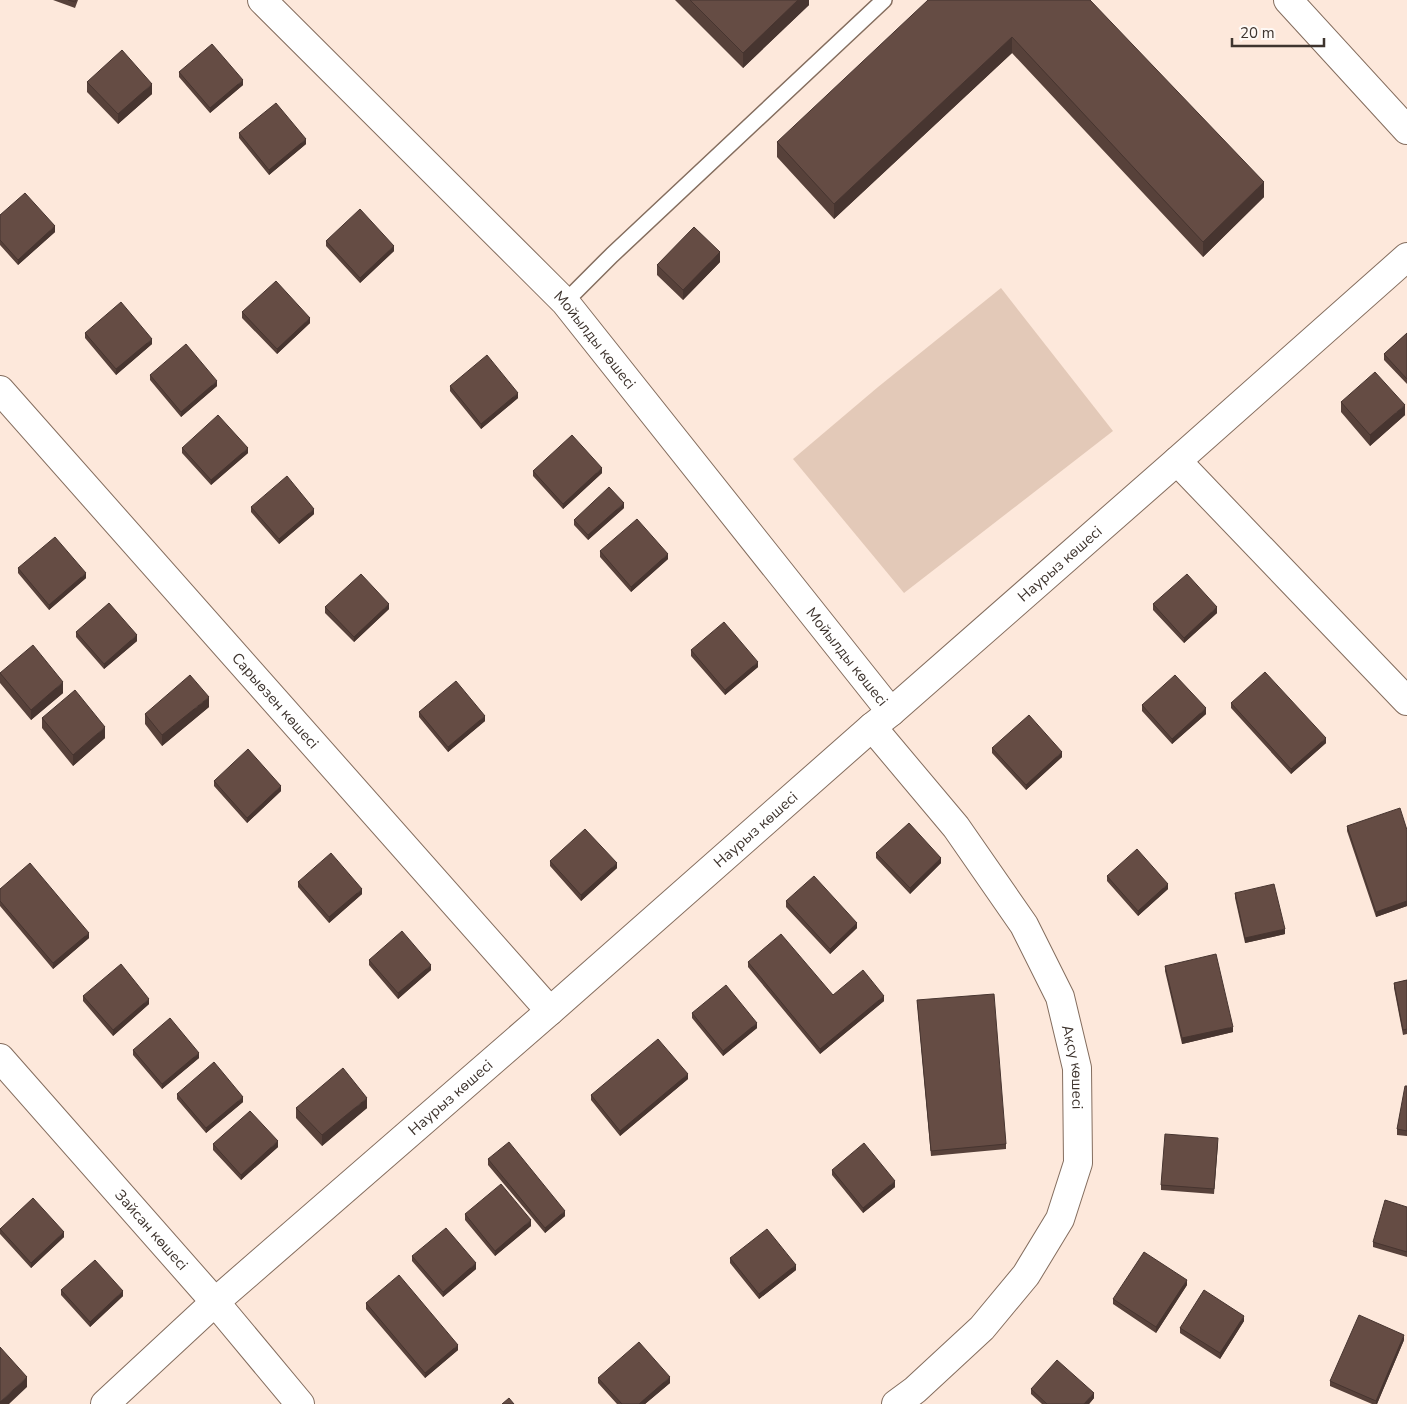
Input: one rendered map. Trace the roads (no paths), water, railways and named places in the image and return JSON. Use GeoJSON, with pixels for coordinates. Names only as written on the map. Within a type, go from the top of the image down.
{"type":"FeatureCollection","features":[{"type":"Feature","properties":{"kind":"street","name":"Мойылды көшесі"},"geometry":{"type":"LineString","coordinates":[[262,0],[565,302],[881,719]]}},
{"type":"Feature","properties":{"kind":"street"},"geometry":{"type":"LineString","coordinates":[[1288,0],[1407,130]]}},
{"type":"Feature","properties":{"kind":"street","name":"Наурыз көшесі"},"geometry":{"type":"LineString","coordinates":[[105,1404],[215,1302],[1178,461],[1407,257]]}},
{"type":"Feature","properties":{"kind":"street","name":"Сарыөзен көшесі"},"geometry":{"type":"LineString","coordinates":[[0,390],[550,1011]]}},
{"type":"Feature","properties":{"kind":"street"},"geometry":{"type":"LineString","coordinates":[[1178,461],[1407,701]]}},
{"type":"Feature","properties":{"kind":"street","name":"Ақсу көшесі"},"geometry":{"type":"LineString","coordinates":[[881,719],[1024,925],[1060,997],[1077,1068],[1078,1163],[1060,1219],[1026,1275],[982,1328],[916,1390],[896,1404]]}},
{"type":"Feature","properties":{"kind":"street","name":"Зайсан көшесі"},"geometry":{"type":"LineString","coordinates":[[0,1058],[215,1302],[300,1404]]}},
{"type":"Feature","properties":{"kind":"lane"},"geometry":{"type":"LineString","coordinates":[[565,302],[626,242],[884,0]]}}]}
